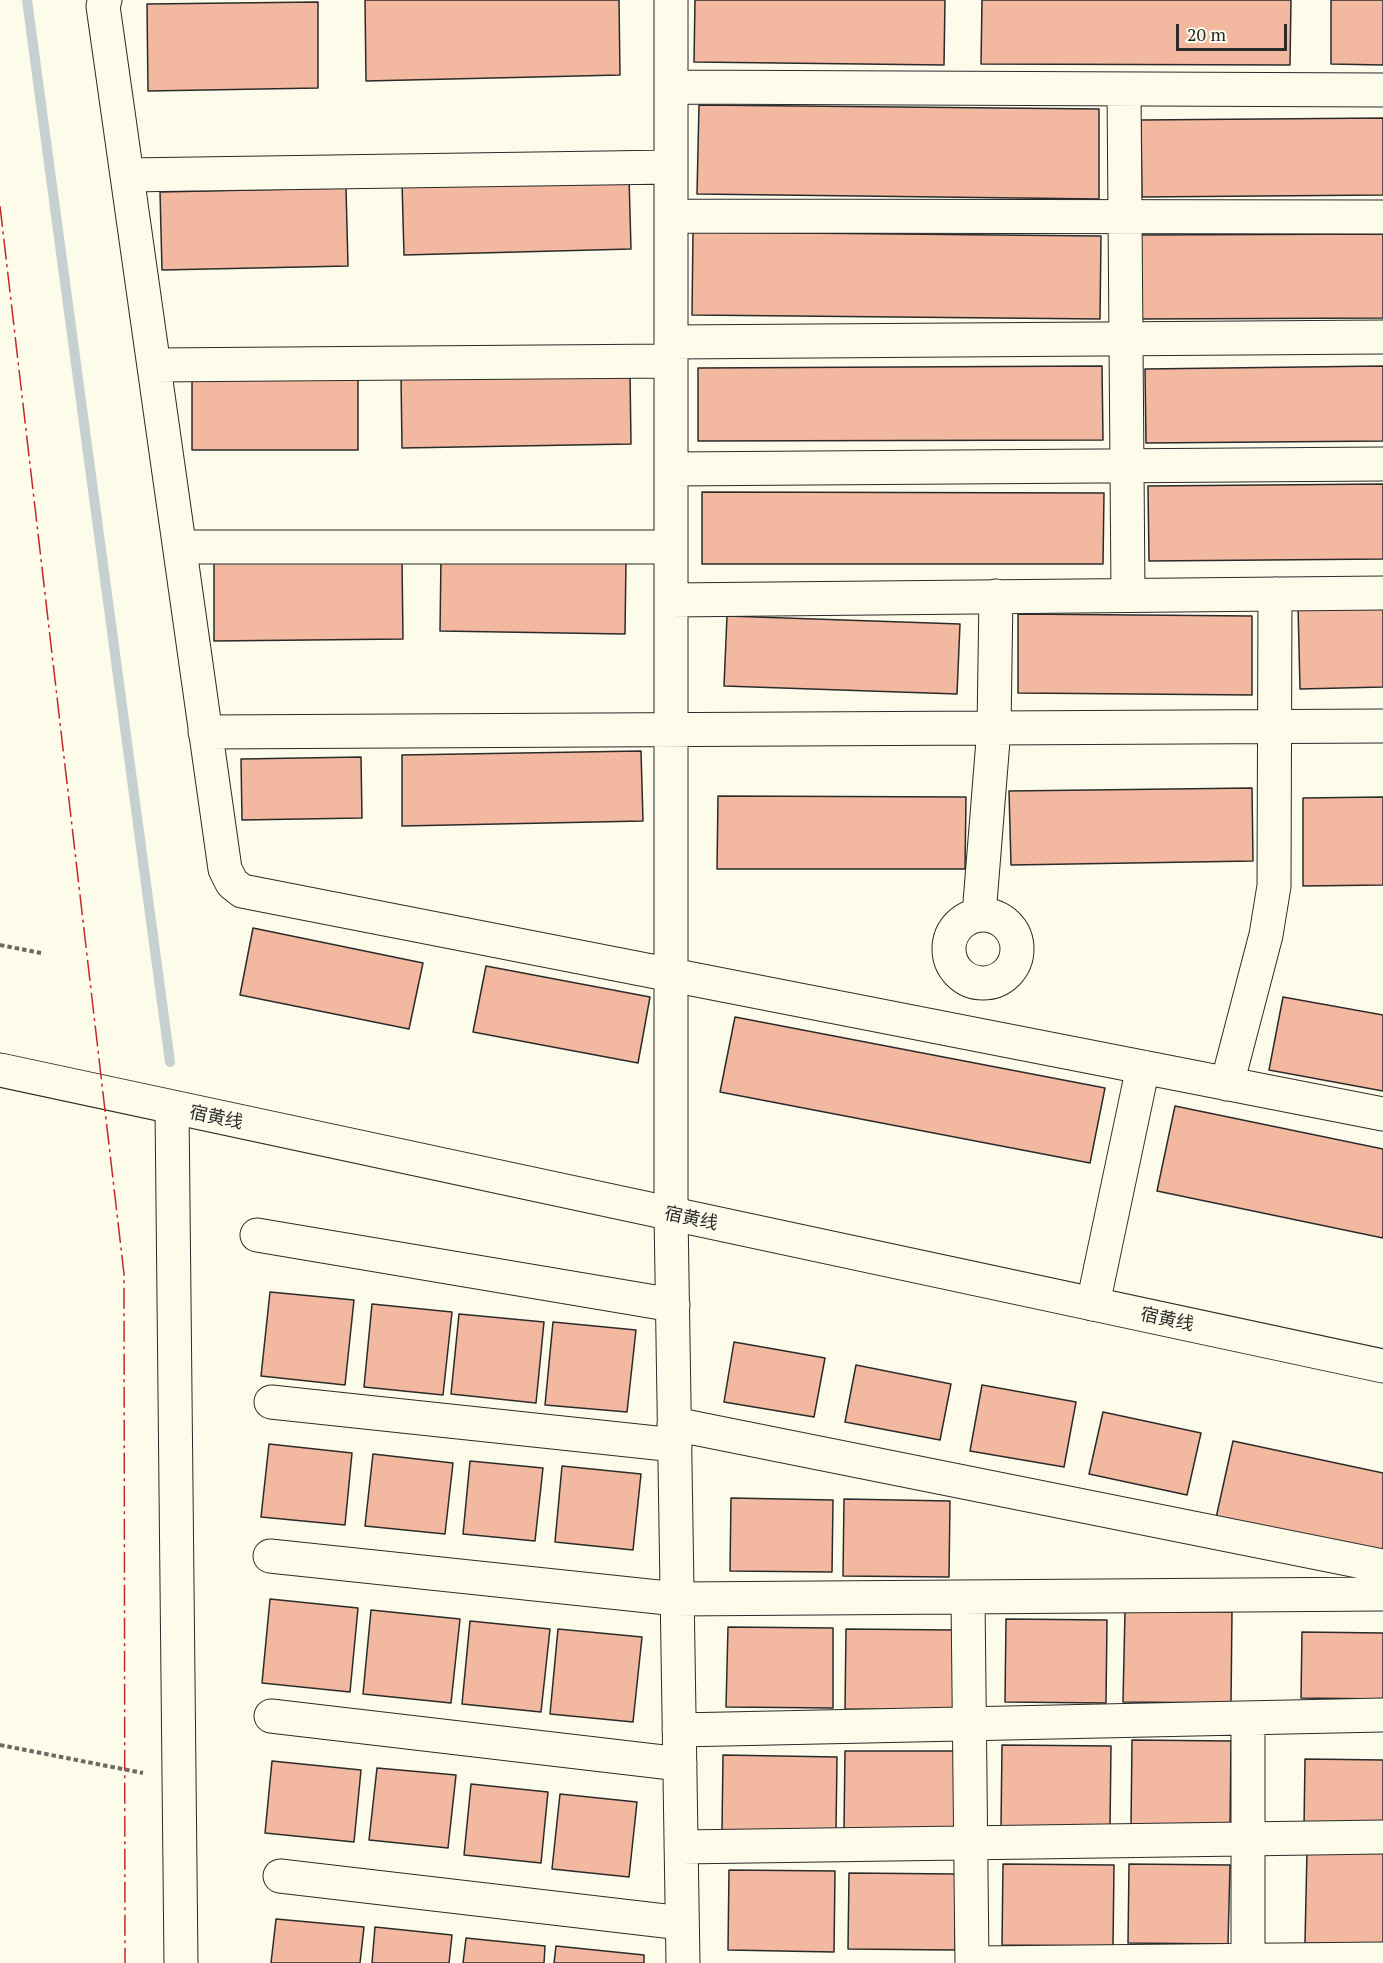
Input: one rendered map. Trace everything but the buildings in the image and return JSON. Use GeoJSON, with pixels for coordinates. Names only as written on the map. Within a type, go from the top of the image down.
{"type":"FeatureCollection","features":[{"type":"Feature","properties":{"kind":"street"},"geometry":{"type":"LineString","coordinates":[[105,0],[104,6],[205,732],[225,869],[232,883],[242,891],[1383,1114]]}},
{"type":"Feature","properties":{"kind":"street"},"geometry":{"type":"LineString","coordinates":[[671,0],[671,1214],[683,1963]]}},
{"type":"Feature","properties":{"kind":"street"},"geometry":{"type":"LineString","coordinates":[[671,87],[1383,90]]}},
{"type":"Feature","properties":{"kind":"street"},"geometry":{"type":"LineString","coordinates":[[1124,89],[1128,595]]}},
{"type":"Feature","properties":{"kind":"street"},"geometry":{"type":"LineString","coordinates":[[128,175],[671,167]]}},
{"type":"Feature","properties":{"kind":"street"},"geometry":{"type":"LineString","coordinates":[[671,216],[1383,218]]}},
{"type":"Feature","properties":{"kind":"street"},"geometry":{"type":"LineString","coordinates":[[154,365],[1126,339],[1383,337]]}},
{"type":"Feature","properties":{"kind":"street"},"geometry":{"type":"LineString","coordinates":[[671,469],[1383,464]]}},
{"type":"Feature","properties":{"kind":"street"},"geometry":{"type":"LineString","coordinates":[[180,547],[671,547]]}},
{"type":"Feature","properties":{"kind":"street"},"geometry":{"type":"LineString","coordinates":[[671,600],[1383,592]]}},
{"type":"Feature","properties":{"kind":"street"},"geometry":{"type":"LineString","coordinates":[[1227,1084],[1266,935],[1274,886],[1275,594]]}},
{"type":"Feature","properties":{"kind":"street"},"geometry":{"type":"LineString","coordinates":[[979,915],[994,728],[996,596]]}},
{"type":"Feature","properties":{"kind":"street"},"geometry":{"type":"LineString","coordinates":[[205,732],[1383,726]]}},
{"type":"Feature","properties":{"kind":"street"},"geometry":{"type":"LineString","coordinates":[[979,915],[990,915],[1010,927],[1018,949],[1010,971],[1001,978],[980,983],[960,974],[949,955],[953,933],[959,924],[979,915]]}},
{"type":"Feature","properties":{"kind":"street"},"geometry":{"type":"LineString","coordinates":[[977,1035],[980,983]]}},
{"type":"Feature","properties":{"kind":"street"},"geometry":{"type":"LineString","coordinates":[[1093,1304],[1143,1067]]}},
{"type":"Feature","properties":{"kind":"street","name":"宿黄线"},"geometry":{"type":"LineString","coordinates":[[0,1070],[1383,1366]]}},
{"type":"Feature","properties":{"kind":"street"},"geometry":{"type":"LineString","coordinates":[[172,1108],[181,1963]]}},
{"type":"Feature","properties":{"kind":"street"},"geometry":{"type":"LineString","coordinates":[[257,1235],[673,1305]]}},
{"type":"Feature","properties":{"kind":"street"},"geometry":{"type":"LineString","coordinates":[[271,1402],[675,1434],[1383,1566]]}},
{"type":"Feature","properties":{"kind":"street"},"geometry":{"type":"LineString","coordinates":[[270,1556],[677,1599],[1383,1594]]}},
{"type":"Feature","properties":{"kind":"street"},"geometry":{"type":"LineString","coordinates":[[968,1597],[972,1963]]}},
{"type":"Feature","properties":{"kind":"street"},"geometry":{"type":"LineString","coordinates":[[679,1730],[1383,1715]]}},
{"type":"Feature","properties":{"kind":"street"},"geometry":{"type":"LineString","coordinates":[[271,1716],[680,1764]]}},
{"type":"Feature","properties":{"kind":"street"},"geometry":{"type":"LineString","coordinates":[[1248,1718],[1248,1962]]}},
{"type":"Feature","properties":{"kind":"street"},"geometry":{"type":"LineString","coordinates":[[681,1847],[1383,1837]]}},
{"type":"Feature","properties":{"kind":"street"},"geometry":{"type":"LineString","coordinates":[[280,1876],[682,1923]]}},
{"type":"Feature","properties":{"kind":"street"},"geometry":{"type":"LineString","coordinates":[[978,1963],[1383,1959]]}},
{"type":"Feature","properties":{"kind":"path"},"geometry":{"type":"LineString","coordinates":[[0,945],[40,952]]}},
{"type":"Feature","properties":{"kind":"path"},"geometry":{"type":"LineString","coordinates":[[0,1745],[179,1780]]}},
{"type":"Feature","properties":{"kind":"waterway"},"geometry":{"type":"LineString","coordinates":[[27,0],[170,1062]]}},
{"type":"Feature","properties":{"kind":"power"},"geometry":{"type":"LineString","coordinates":[[0,206],[124,1274],[125,1963]]}}]}
